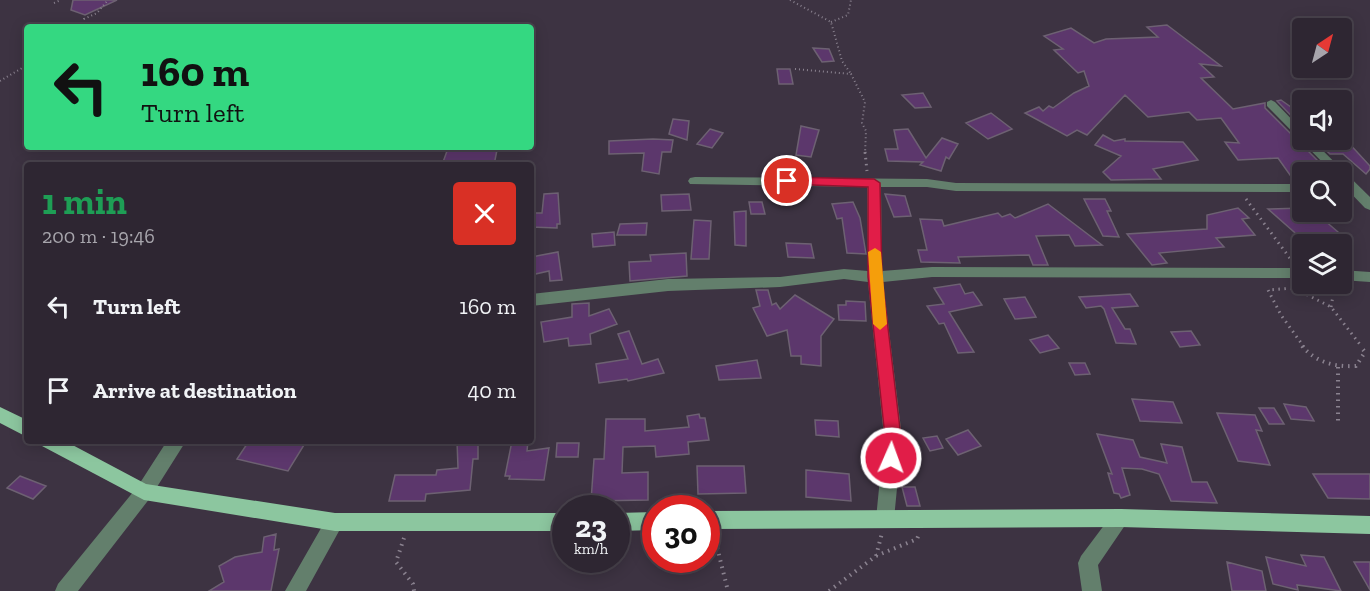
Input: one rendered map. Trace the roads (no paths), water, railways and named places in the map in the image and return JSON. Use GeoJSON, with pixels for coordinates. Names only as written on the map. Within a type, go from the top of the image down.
{"type":"FeatureCollection","features":[{"type":"Feature","properties":{"kind":"main road"},"geometry":{"type":"LineString","coordinates":[[0,414],[24,427]]}},
{"type":"Feature","properties":{"kind":"main road"},"geometry":{"type":"LineString","coordinates":[[54,444],[144,492],[335,522],[408,525],[552,522]]}},
{"type":"Feature","properties":{"kind":"main road"},"geometry":{"type":"LineString","coordinates":[[720,520],[1121,518],[1370,525]]}},
{"type":"Feature","properties":{"kind":"street"},"geometry":{"type":"LineString","coordinates":[[1271,104],[1292,126]]}},
{"type":"Feature","properties":{"kind":"street"},"geometry":{"type":"LineString","coordinates":[[1315,150],[1328,162]]}},
{"type":"Feature","properties":{"kind":"street"},"geometry":{"type":"LineString","coordinates":[[696,181],[927,183],[956,187],[1292,188]]}},
{"type":"Feature","properties":{"kind":"street"},"geometry":{"type":"LineString","coordinates":[[874,183],[875,277],[893,437],[885,519]]}},
{"type":"Feature","properties":{"kind":"street"},"geometry":{"type":"LineString","coordinates":[[1352,185],[1370,205]]}},
{"type":"Feature","properties":{"kind":"street"},"geometry":{"type":"LineString","coordinates":[[1352,189],[1370,189]]}},
{"type":"Feature","properties":{"kind":"street"},"geometry":{"type":"LineString","coordinates":[[534,300],[668,285],[780,282],[844,274],[875,277],[932,272],[1292,273]]}},
{"type":"Feature","properties":{"kind":"street"},"geometry":{"type":"LineString","coordinates":[[1352,276],[1370,277]]}},
{"type":"Feature","properties":{"kind":"street"},"geometry":{"type":"LineString","coordinates":[[65,591],[144,492],[175,444]]}},
{"type":"Feature","properties":{"kind":"street"},"geometry":{"type":"LineString","coordinates":[[1092,591],[1088,563],[1121,518]]}},
{"type":"Feature","properties":{"kind":"street"},"geometry":{"type":"LineString","coordinates":[[295,591],[335,522]]}}]}
